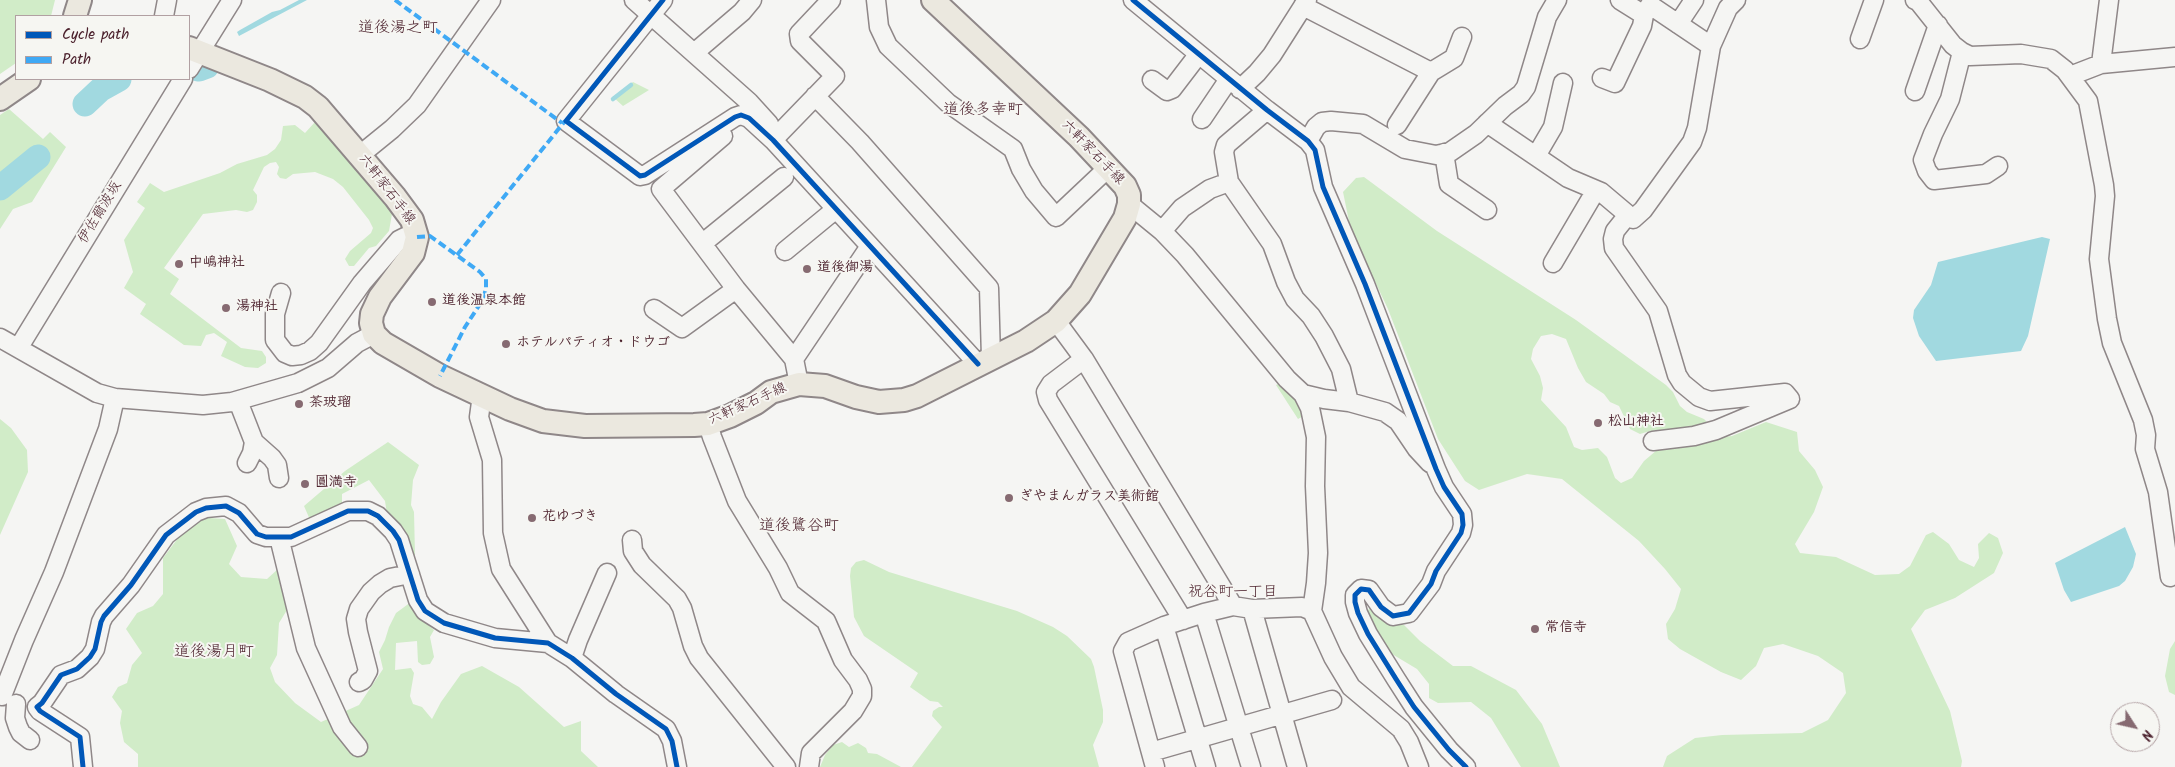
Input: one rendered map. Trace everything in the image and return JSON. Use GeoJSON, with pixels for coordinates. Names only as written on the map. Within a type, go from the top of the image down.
{"type":"FeatureCollection","features":[{"type":"Feature","properties":{"kind":"main road","name":"六軒家石手線"},"geometry":{"type":"LineString","coordinates":[[192,56],[270,80],[305,97],[328,117],[412,220],[417,237],[413,253],[374,307],[371,323],[374,334],[391,348],[440,376],[525,415],[543,421],[612,427],[708,424],[744,409],[771,392],[799,384],[824,386],[868,400],[894,402],[917,396],[1026,341],[1056,321],[1080,294],[1124,218],[1130,204],[1129,195],[1125,186],[1109,167],[933,0]]}},
{"type":"Feature","properties":{"kind":"main road"},"geometry":{"type":"LineString","coordinates":[[0,99],[28,80]]}},
{"type":"Feature","properties":{"kind":"street"},"geometry":{"type":"LineString","coordinates":[[164,15],[167,0]]}},
{"type":"Feature","properties":{"kind":"street"},"geometry":{"type":"LineString","coordinates":[[192,56],[232,0]]}},
{"type":"Feature","properties":{"kind":"street"},"geometry":{"type":"LineString","coordinates":[[360,155],[392,129],[417,105],[491,0]]}},
{"type":"Feature","properties":{"kind":"street"},"geometry":{"type":"LineString","coordinates":[[634,0],[761,114],[769,123],[773,140]]}},
{"type":"Feature","properties":{"kind":"street"},"geometry":{"type":"LineString","coordinates":[[663,0],[566,121],[640,176],[645,175],[735,117],[749,118],[773,140],[870,246],[984,361]]}},
{"type":"Feature","properties":{"kind":"street"},"geometry":{"type":"LineString","coordinates":[[694,53],[742,12],[752,0]]}},
{"type":"Feature","properties":{"kind":"street"},"geometry":{"type":"LineString","coordinates":[[773,140],[834,76],[800,41],[800,34],[831,0]]}},
{"type":"Feature","properties":{"kind":"street"},"geometry":{"type":"LineString","coordinates":[[876,0],[879,27],[888,46],[948,103],[1013,150],[1021,169],[1034,191],[1056,217],[1109,167]]}},
{"type":"Feature","properties":{"kind":"street"},"geometry":{"type":"LineString","coordinates":[[1308,141],[1316,127],[1322,122],[1331,121],[1363,124],[1405,149],[1436,155],[1450,152],[1470,139],[1505,106],[1515,100],[1526,87],[1544,24],[1557,0]]}},
{"type":"Feature","properties":{"kind":"street"},"geometry":{"type":"LineString","coordinates":[[1620,0],[1649,7],[1711,46]]}},
{"type":"Feature","properties":{"kind":"street"},"geometry":{"type":"LineString","coordinates":[[1678,24],[1694,0]]}},
{"type":"Feature","properties":{"kind":"street"},"geometry":{"type":"LineString","coordinates":[[1487,123],[1568,178],[1596,190],[1612,200],[1627,216],[1633,219],[1643,210],[1692,142],[1697,128],[1711,46],[1728,8],[1736,0]]}},
{"type":"Feature","properties":{"kind":"street"},"geometry":{"type":"LineString","coordinates":[[1860,39],[1874,0]]}},
{"type":"Feature","properties":{"kind":"street"},"geometry":{"type":"LineString","coordinates":[[1917,0],[1953,45],[1962,52],[1970,56],[2021,54],[2046,57],[2059,63],[2088,101],[2105,190],[2099,248],[2107,319],[2112,343],[2143,420],[2146,450],[2158,492],[2170,577]]}},
{"type":"Feature","properties":{"kind":"street"},"geometry":{"type":"LineString","coordinates":[[2101,64],[2109,0]]}},
{"type":"Feature","properties":{"kind":"street"},"geometry":{"type":"LineString","coordinates":[[1143,3],[1198,54],[1308,141],[1315,150],[1323,186],[1365,284],[1436,468],[1444,487],[1462,514],[1463,524],[1461,534],[1436,571],[1431,584],[1409,613],[1393,616],[1387,613],[1368,590],[1360,590],[1355,596],[1355,602],[1368,634],[1400,686],[1449,750],[1466,767]]}},
{"type":"Feature","properties":{"kind":"street"},"geometry":{"type":"LineString","coordinates":[[1202,120],[1234,84],[1257,73],[1272,55],[1305,3],[1431,72]]}},
{"type":"Feature","properties":{"kind":"street"},"geometry":{"type":"LineString","coordinates":[[1602,78],[1615,83],[1649,7]]}},
{"type":"Feature","properties":{"kind":"street"},"geometry":{"type":"LineString","coordinates":[[1915,91],[1938,25]]}},
{"type":"Feature","properties":{"kind":"street"},"geometry":{"type":"LineString","coordinates":[[1397,124],[1431,72],[1454,58],[1462,37]]}},
{"type":"Feature","properties":{"kind":"street"},"geometry":{"type":"LineString","coordinates":[[1962,52],[1950,99],[1923,160],[1927,171],[1934,180],[1986,174],[1998,166]]}},
{"type":"Feature","properties":{"kind":"street"},"geometry":{"type":"LineString","coordinates":[[1152,80],[1166,91],[1172,89],[1198,54]]}},
{"type":"Feature","properties":{"kind":"street"},"geometry":{"type":"LineString","coordinates":[[2070,76],[2101,64],[2175,58]]}},
{"type":"Feature","properties":{"kind":"street","name":"伊佐爾波坂"},"geometry":{"type":"LineString","coordinates":[[19,347],[182,80]]}},
{"type":"Feature","properties":{"kind":"street"},"geometry":{"type":"LineString","coordinates":[[1536,156],[1552,127],[1563,83]]}},
{"type":"Feature","properties":{"kind":"street"},"geometry":{"type":"LineString","coordinates":[[815,96],[860,142],[989,288],[984,361]]}},
{"type":"Feature","properties":{"kind":"street"},"geometry":{"type":"LineString","coordinates":[[1267,110],[1226,145],[1224,152],[1229,182],[1272,244],[1286,282],[1295,299],[1311,316],[1324,336],[1341,369],[1349,402]]}},
{"type":"Feature","properties":{"kind":"street"},"geometry":{"type":"LineString","coordinates":[[725,124],[726,133],[661,189],[736,289],[794,359],[799,384]]}},
{"type":"Feature","properties":{"kind":"street"},"geometry":{"type":"LineString","coordinates":[[1444,153],[1449,184],[1487,210]]}},
{"type":"Feature","properties":{"kind":"street"},"geometry":{"type":"LineString","coordinates":[[703,243],[784,177]]}},
{"type":"Feature","properties":{"kind":"street"},"geometry":{"type":"LineString","coordinates":[[1162,231],[1182,208],[1210,189],[1229,182]]}},
{"type":"Feature","properties":{"kind":"street"},"geometry":{"type":"LineString","coordinates":[[1553,263],[1596,190]]}},
{"type":"Feature","properties":{"kind":"street"},"geometry":{"type":"LineString","coordinates":[[1130,204],[1162,231],[1185,255],[1287,379],[1303,394],[1310,408],[1316,437],[1315,486],[1318,553],[1312,611],[1330,651],[1351,687],[1401,728],[1412,748],[1419,767]]}},
{"type":"Feature","properties":{"kind":"street"},"geometry":{"type":"LineString","coordinates":[[785,251],[836,209]]}},
{"type":"Feature","properties":{"kind":"street"},"geometry":{"type":"LineString","coordinates":[[1627,216],[1615,230],[1614,248],[1658,311],[1677,375],[1682,383],[1699,396],[1710,401],[1785,393],[1790,399],[1716,430],[1694,436],[1653,441]]}},
{"type":"Feature","properties":{"kind":"street"},"geometry":{"type":"LineString","coordinates":[[281,293],[275,314],[275,340],[285,353],[292,356],[301,355],[310,351],[319,343],[362,283],[399,240],[405,237],[417,237]]}},
{"type":"Feature","properties":{"kind":"street"},"geometry":{"type":"LineString","coordinates":[[794,359],[870,246]]}},
{"type":"Feature","properties":{"kind":"street"},"geometry":{"type":"LineString","coordinates":[[654,309],[682,328],[736,289]]}},
{"type":"Feature","properties":{"kind":"street"},"geometry":{"type":"LineString","coordinates":[[1056,321],[1084,359],[1233,606]]}},
{"type":"Feature","properties":{"kind":"street"},"geometry":{"type":"LineString","coordinates":[[1,340],[19,347],[97,393],[115,398],[204,406],[238,401],[298,383],[338,360],[357,343],[374,334]]}},
{"type":"Feature","properties":{"kind":"street"},"geometry":{"type":"LineString","coordinates":[[1084,359],[1051,384],[1046,392],[1048,400],[1183,620]]}},
{"type":"Feature","properties":{"kind":"street"},"geometry":{"type":"LineString","coordinates":[[1303,394],[1349,402],[1385,412],[1398,421],[1417,448],[1436,468]]}},
{"type":"Feature","properties":{"kind":"street"},"geometry":{"type":"LineString","coordinates":[[482,395],[479,417],[492,460],[493,533],[501,569],[548,643],[572,658],[616,694],[666,729],[672,741],[677,767]]}},
{"type":"Feature","properties":{"kind":"street"},"geometry":{"type":"LineString","coordinates":[[30,740],[18,727],[6,698],[24,640],[57,563],[108,429],[115,398]]}},
{"type":"Feature","properties":{"kind":"street"},"geometry":{"type":"LineString","coordinates":[[238,401],[254,442],[277,465],[279,478]]}},
{"type":"Feature","properties":{"kind":"street"},"geometry":{"type":"LineString","coordinates":[[708,424],[737,501],[778,568],[790,593],[826,621],[843,660],[858,680],[862,689],[862,696],[853,711],[810,760],[796,767]]}},
{"type":"Feature","properties":{"kind":"street"},"geometry":{"type":"LineString","coordinates":[[247,463],[252,453],[254,442]]}},
{"type":"Feature","properties":{"kind":"street"},"geometry":{"type":"LineString","coordinates":[[36,707],[42,703],[61,675],[77,669],[90,657],[95,649],[100,622],[131,585],[166,535],[178,524],[206,508],[226,506],[239,513],[256,534],[266,537],[291,537],[348,511],[368,511],[378,516],[393,530],[399,540],[418,600],[425,611],[433,617],[495,638],[548,643]]}},
{"type":"Feature","properties":{"kind":"street"},"geometry":{"type":"LineString","coordinates":[[279,537],[306,648],[342,727],[358,746]]}},
{"type":"Feature","properties":{"kind":"street"},"geometry":{"type":"LineString","coordinates":[[632,540],[633,550],[642,566],[677,599],[682,608],[693,646],[699,658],[786,767]]}},
{"type":"Feature","properties":{"kind":"street"},"geometry":{"type":"LineString","coordinates":[[572,658],[607,573]]}},
{"type":"Feature","properties":{"kind":"street"},"geometry":{"type":"LineString","coordinates":[[359,682],[364,680],[368,671],[356,619],[359,608],[371,592],[380,584],[390,578],[410,574]]}},
{"type":"Feature","properties":{"kind":"street"},"geometry":{"type":"LineString","coordinates":[[1312,611],[1302,608],[1252,609],[1233,606],[1164,626],[1128,642],[1123,651],[1153,759],[1197,738],[1332,700]]}},
{"type":"Feature","properties":{"kind":"street"},"geometry":{"type":"LineString","coordinates":[[1252,609],[1297,767]]}},
{"type":"Feature","properties":{"kind":"street"},"geometry":{"type":"LineString","coordinates":[[1204,613],[1252,767]]}},
{"type":"Feature","properties":{"kind":"street"},"geometry":{"type":"LineString","coordinates":[[1164,626],[1206,767]]}},
{"type":"Feature","properties":{"kind":"street"},"geometry":{"type":"LineString","coordinates":[[6,698],[36,707],[40,712],[80,737],[83,767]]}},
{"type":"Feature","properties":{"kind":"green space"},"geometry":{"type":"Polygon","coordinates":[[[0,0],[55,0],[51,15],[15,15],[15,64],[0,74],[0,0]]]}},
{"type":"Feature","properties":{"kind":"green space"},"geometry":{"type":"Polygon","coordinates":[[[633,82],[649,90],[623,106],[613,97],[633,82]]]}},
{"type":"Feature","properties":{"kind":"green space"},"geometry":{"type":"Polygon","coordinates":[[[9,109],[43,139],[50,132],[66,147],[32,202],[13,209],[0,229],[0,115],[9,109]]]}},
{"type":"Feature","properties":{"kind":"green space"},"geometry":{"type":"Polygon","coordinates":[[[315,122],[321,125],[390,207],[392,214],[389,231],[376,246],[369,248],[354,266],[349,266],[345,259],[350,251],[371,233],[373,228],[369,220],[343,187],[333,179],[315,172],[293,174],[286,179],[280,178],[277,174],[279,167],[276,162],[270,163],[264,167],[253,190],[257,195],[257,202],[253,210],[247,212],[236,210],[203,214],[164,268],[179,279],[170,294],[241,348],[262,351],[266,357],[266,363],[258,368],[245,367],[221,356],[227,342],[214,333],[206,335],[201,346],[184,345],[140,314],[146,304],[124,288],[133,272],[124,240],[145,208],[137,202],[150,183],[164,192],[220,173],[237,164],[267,155],[275,149],[281,140],[283,126],[295,125],[305,133],[315,122]]]}},
{"type":"Feature","properties":{"kind":"green space"},"geometry":{"type":"Polygon","coordinates":[[[1364,177],[1437,231],[1576,320],[1666,385],[1673,392],[1680,406],[1687,412],[1707,422],[1708,426],[1650,431],[1640,434],[1630,429],[1619,406],[1610,402],[1604,394],[1586,382],[1566,339],[1552,334],[1541,336],[1533,349],[1531,359],[1540,376],[1543,388],[1541,400],[1566,427],[1574,447],[1582,450],[1598,448],[1607,457],[1615,478],[1621,483],[1632,478],[1644,461],[1657,450],[1732,436],[1766,422],[1797,432],[1799,451],[1815,470],[1823,487],[1814,512],[1795,544],[1800,553],[1836,557],[1875,575],[1899,574],[1910,566],[1926,535],[1933,532],[1949,544],[1959,560],[1974,567],[1979,558],[1978,544],[1989,533],[1998,538],[2003,553],[1994,573],[1955,598],[1925,610],[1911,629],[1950,711],[1962,761],[1961,767],[1663,767],[1667,756],[1695,738],[1722,735],[1802,733],[1828,720],[1846,693],[1843,673],[1818,656],[1783,644],[1764,648],[1756,666],[1741,680],[1721,672],[1680,649],[1668,639],[1666,624],[1675,609],[1681,589],[1665,569],[1639,541],[1562,479],[1527,474],[1479,490],[1465,481],[1438,439],[1388,309],[1351,231],[1343,192],[1356,178],[1364,177]]]}},
{"type":"Feature","properties":{"kind":"green space"},"geometry":{"type":"Polygon","coordinates":[[[1284,381],[1307,414],[1298,419],[1276,385],[1284,381]]]}},
{"type":"Feature","properties":{"kind":"green space"},"geometry":{"type":"Polygon","coordinates":[[[0,419],[11,428],[27,450],[28,472],[0,535],[0,419]]]}},
{"type":"Feature","properties":{"kind":"green space"},"geometry":{"type":"Polygon","coordinates":[[[388,442],[419,465],[413,480],[411,505],[414,512],[415,555],[411,556],[387,514],[385,501],[369,480],[342,494],[342,510],[311,522],[304,506],[345,471],[388,442]]]}},
{"type":"Feature","properties":{"kind":"green space"},"geometry":{"type":"Polygon","coordinates":[[[194,517],[225,519],[237,546],[229,564],[241,577],[267,579],[278,569],[290,605],[279,623],[277,655],[270,668],[275,682],[295,703],[321,722],[359,705],[383,669],[379,652],[396,613],[411,602],[420,618],[434,630],[430,637],[434,657],[430,664],[422,665],[418,662],[417,641],[396,643],[395,670],[411,668],[414,673],[410,696],[413,704],[422,707],[432,719],[441,702],[461,674],[482,666],[519,687],[564,727],[581,721],[581,751],[598,767],[138,767],[138,754],[124,742],[120,723],[122,711],[112,697],[118,687],[127,683],[132,665],[142,653],[126,629],[137,613],[153,606],[163,594],[163,558],[194,517]]]}},
{"type":"Feature","properties":{"kind":"green space"},"geometry":{"type":"Polygon","coordinates":[[[864,560],[889,572],[1017,611],[1053,627],[1067,636],[1091,659],[1094,667],[1103,710],[1103,722],[1093,745],[1099,767],[912,767],[942,727],[932,716],[933,711],[943,707],[938,702],[930,701],[910,687],[918,673],[864,636],[854,617],[850,576],[851,568],[856,562],[864,560]]]}},
{"type":"Feature","properties":{"kind":"green space"},"geometry":{"type":"Polygon","coordinates":[[[1370,606],[1387,621],[1404,625],[1420,641],[1453,666],[1471,666],[1516,690],[1542,724],[1560,767],[1521,767],[1491,718],[1471,702],[1438,703],[1429,698],[1429,684],[1417,669],[1392,654],[1376,638],[1367,613],[1370,606]]]}},
{"type":"Feature","properties":{"kind":"green space"},"geometry":{"type":"Polygon","coordinates":[[[2175,641],[2175,695],[2169,692],[2165,676],[2170,649],[2175,641]]]}},
{"type":"Feature","properties":{"kind":"green space"},"geometry":{"type":"Polygon","coordinates":[[[842,742],[849,747],[858,743],[866,748],[868,753],[877,754],[901,767],[820,767],[825,755],[833,745],[842,742]]]}},
{"type":"Feature","properties":{"kind":"water"},"geometry":{"type":"Polygon","coordinates":[[[299,0],[307,0],[239,36],[237,32],[240,30],[272,12],[299,0]]]}},
{"type":"Feature","properties":{"kind":"water"},"geometry":{"type":"Polygon","coordinates":[[[2042,237],[2050,239],[2028,336],[2021,351],[1936,361],[1919,336],[1913,318],[1914,310],[1931,285],[1938,262],[2042,237]]]}},
{"type":"Feature","properties":{"kind":"water"},"geometry":{"type":"Polygon","coordinates":[[[2125,527],[2136,554],[2133,567],[2125,581],[2119,586],[2071,602],[2064,590],[2055,563],[2125,527]]]}},
{"type":"Feature","properties":{"kind":"waterway"},"geometry":{"type":"LineString","coordinates":[[195,68],[199,69],[207,66]]}},
{"type":"Feature","properties":{"kind":"waterway"},"geometry":{"type":"LineString","coordinates":[[85,104],[101,89],[117,80]]}},
{"type":"Feature","properties":{"kind":"waterway"},"geometry":{"type":"LineString","coordinates":[[613,99],[631,85]]}},
{"type":"Feature","properties":{"kind":"waterway"},"geometry":{"type":"LineString","coordinates":[[0,188],[38,157]]}},
{"type":"Feature","properties":{"kind":"marked path"},"geometry":{"type":"LineString","coordinates":[[395,0],[562,123]]}},
{"type":"Feature","properties":{"kind":"marked path"},"geometry":{"type":"LineString","coordinates":[[457,255],[565,121]]}},
{"type":"Feature","properties":{"kind":"marked path"},"geometry":{"type":"LineString","coordinates":[[417,237],[430,236],[480,272],[486,279],[486,289],[482,301],[465,327],[440,376]]}},
{"type":"Feature","properties":{"kind":"cycle path"},"geometry":{"type":"LineString","coordinates":[[663,0],[566,121],[640,176],[645,175],[735,117],[741,115],[749,118],[773,140],[978,364]]}},
{"type":"Feature","properties":{"kind":"cycle path"},"geometry":{"type":"LineString","coordinates":[[1133,0],[1267,110],[1308,141],[1315,150],[1323,187],[1365,284],[1436,469],[1444,487],[1462,514],[1463,525],[1461,533],[1436,571],[1431,584],[1409,613],[1393,616],[1381,607],[1369,590],[1361,589],[1355,595],[1355,602],[1368,634],[1414,707],[1449,750],[1466,767]]}},
{"type":"Feature","properties":{"kind":"cycle path"},"geometry":{"type":"LineString","coordinates":[[83,767],[80,737],[40,711],[37,707],[42,703],[61,675],[77,669],[90,657],[95,649],[104,616],[131,585],[166,535],[196,512],[206,508],[226,506],[239,513],[257,534],[266,537],[291,537],[348,511],[368,511],[378,516],[399,540],[418,600],[425,611],[444,623],[495,638],[548,643],[572,658],[616,694],[666,729],[672,741],[677,767]]}},
{"type":"Feature","properties":{"kind":"place","name":"中嶋神社"},"geometry":{"type":"Point","coordinates":[179,264]}},
{"type":"Feature","properties":{"kind":"place","name":"道後御湯"},"geometry":{"type":"Point","coordinates":[807,269]}},
{"type":"Feature","properties":{"kind":"place","name":"道後温泉本館"},"geometry":{"type":"Point","coordinates":[432,302]}},
{"type":"Feature","properties":{"kind":"place","name":"湯神社"},"geometry":{"type":"Point","coordinates":[226,308]}},
{"type":"Feature","properties":{"kind":"place","name":"ホテルパティオ・ドウゴ"},"geometry":{"type":"Point","coordinates":[506,344]}},
{"type":"Feature","properties":{"kind":"place","name":"茶玻瑠"},"geometry":{"type":"Point","coordinates":[299,404]}},
{"type":"Feature","properties":{"kind":"place","name":"松山神社"},"geometry":{"type":"Point","coordinates":[1598,423]}},
{"type":"Feature","properties":{"kind":"place","name":"圓満寺"},"geometry":{"type":"Point","coordinates":[305,484]}},
{"type":"Feature","properties":{"kind":"place","name":"ぎやまんガラス美術館"},"geometry":{"type":"Point","coordinates":[1009,498]}},
{"type":"Feature","properties":{"kind":"place","name":"花ゆづき"},"geometry":{"type":"Point","coordinates":[532,518]}},
{"type":"Feature","properties":{"kind":"place","name":"常信寺"},"geometry":{"type":"Point","coordinates":[1535,629]}},
{"type":"Feature","properties":{"kind":"district","name":"道後湯之町"},"geometry":{"type":"Point","coordinates":[398,29]}},
{"type":"Feature","properties":{"kind":"district","name":"道後多幸町"},"geometry":{"type":"Point","coordinates":[983,111]}},
{"type":"Feature","properties":{"kind":"district","name":"道後鷺谷町"},"geometry":{"type":"Point","coordinates":[799,527]}},
{"type":"Feature","properties":{"kind":"district","name":"祝谷町一丁目"},"geometry":{"type":"Point","coordinates":[1233,593]}},
{"type":"Feature","properties":{"kind":"district","name":"道後湯月町"},"geometry":{"type":"Point","coordinates":[214,653]}}]}
